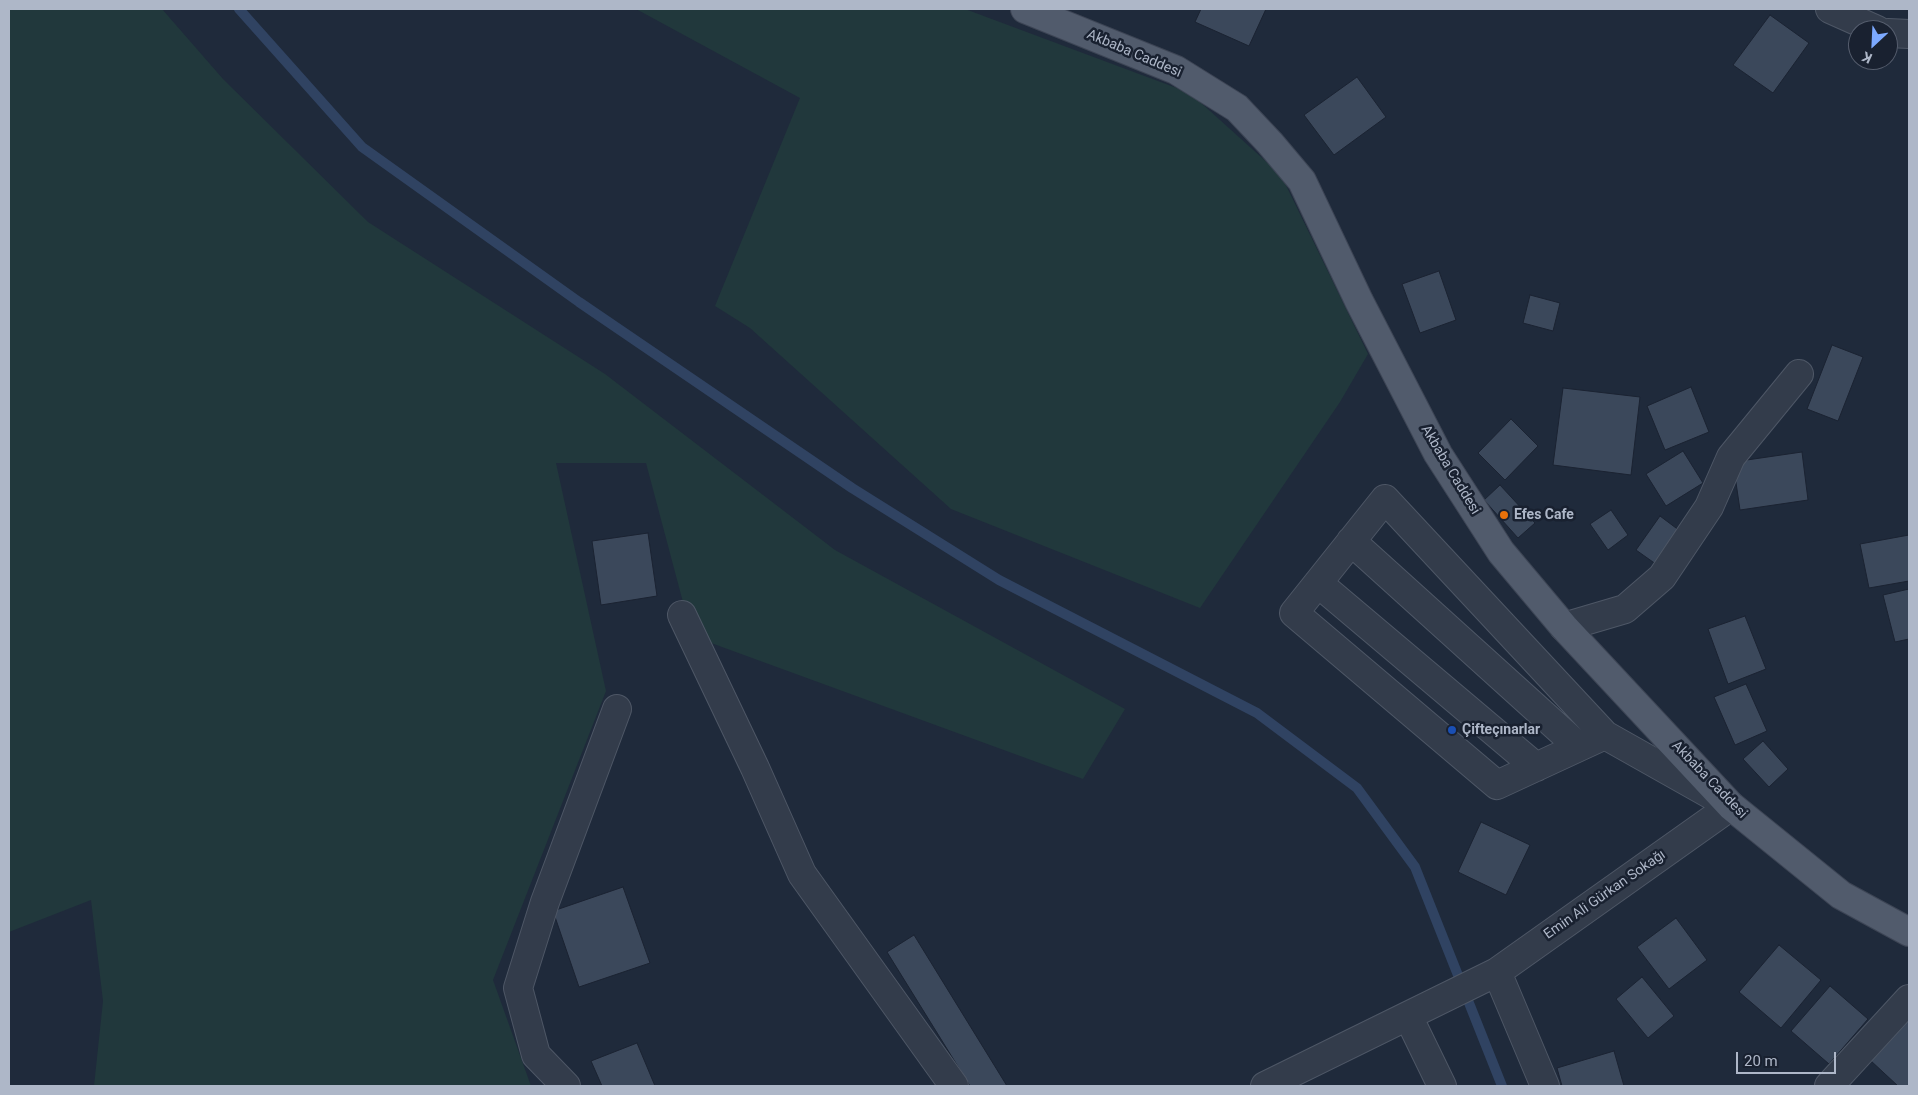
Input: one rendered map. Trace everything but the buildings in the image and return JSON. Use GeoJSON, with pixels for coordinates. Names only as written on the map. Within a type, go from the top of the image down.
{"type":"FeatureCollection","features":[{"type":"Feature","properties":{"kind":"main road","name":"Akbaba Caddesi"},"geometry":{"type":"LineString","coordinates":[[1025,9],[1176,70],[1237,108],[1302,181],[1360,302],[1438,454],[1501,552],[1564,627],[1731,806],[1841,895],[1909,932]]}},
{"type":"Feature","properties":{"kind":"street"},"geometry":{"type":"LineString","coordinates":[[1830,9],[1855,20]]}},
{"type":"Feature","properties":{"kind":"street"},"geometry":{"type":"LineString","coordinates":[[1564,627],[1625,609],[1662,577],[1709,507],[1731,457],[1799,374]]}},
{"type":"Feature","properties":{"kind":"street"},"geometry":{"type":"LineString","coordinates":[[1605,735],[1498,785],[1294,613],[1385,499],[1605,735],[1731,806]]}},
{"type":"Feature","properties":{"kind":"street"},"geometry":{"type":"LineString","coordinates":[[1351,542],[1579,747]]}},
{"type":"Feature","properties":{"kind":"street"},"geometry":{"type":"LineString","coordinates":[[1318,583],[1536,767]]}},
{"type":"Feature","properties":{"kind":"street"},"geometry":{"type":"LineString","coordinates":[[682,615],[755,768],[802,874],[954,1086]]}},
{"type":"Feature","properties":{"kind":"street"},"geometry":{"type":"LineString","coordinates":[[566,1086],[536,1055],[518,988],[545,902],[617,709]]}},
{"type":"Feature","properties":{"kind":"street","name":"Emin Ali Gürkan Sokağı"},"geometry":{"type":"LineString","coordinates":[[1265,1086],[1488,976],[1731,806]]}},
{"type":"Feature","properties":{"kind":"street"},"geometry":{"type":"LineString","coordinates":[[1488,976],[1545,1086]]}},
{"type":"Feature","properties":{"kind":"street"},"geometry":{"type":"LineString","coordinates":[[1828,1086],[1909,999]]}},
{"type":"Feature","properties":{"kind":"street"},"geometry":{"type":"LineString","coordinates":[[1410,1015],[1442,1086]]}},
{"type":"Feature","properties":{"kind":"green space"},"geometry":{"type":"Polygon","coordinates":[[[9,9],[162,9],[223,79],[368,222],[605,374],[835,550],[1125,709],[1083,779],[692,636],[646,463],[556,463],[606,691],[493,980],[531,1086],[94,1086],[103,1001],[91,900],[9,932],[9,9]]]}},
{"type":"Feature","properties":{"kind":"green space"},"geometry":{"type":"Polygon","coordinates":[[[636,9],[965,9],[1190,93],[1281,175],[1368,354],[1340,402],[1200,608],[951,509],[750,328],[715,306],[800,98],[636,9]]]}},
{"type":"Feature","properties":{"kind":"waterway"},"geometry":{"type":"LineString","coordinates":[[239,9],[362,147],[579,302],[852,488],[999,580],[1257,713],[1357,788],[1415,867],[1502,1086]]}},
{"type":"Feature","properties":{"kind":"place","name":"Efes Cafe"},"geometry":{"type":"Point","coordinates":[1504,515]}},
{"type":"Feature","properties":{"kind":"place","name":"Çifteçınarlar"},"geometry":{"type":"Point","coordinates":[1452,730]}}]}
